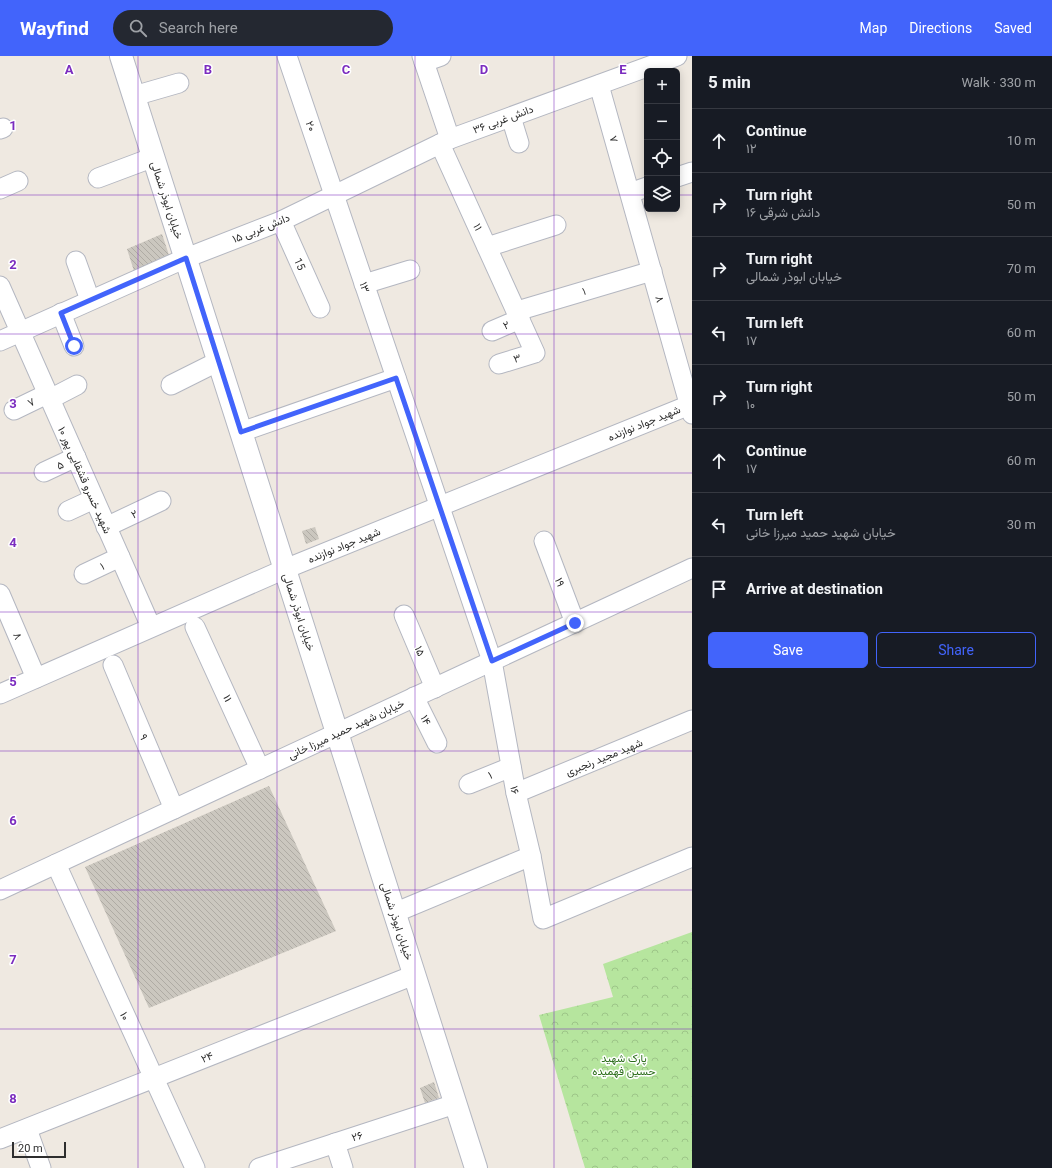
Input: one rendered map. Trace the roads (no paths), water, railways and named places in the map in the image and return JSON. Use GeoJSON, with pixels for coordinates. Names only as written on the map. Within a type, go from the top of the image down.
{"type":"FeatureCollection","features":[{"type":"Feature","properties":{"kind":"street","name":"خیابان ابوذر شمالی"},"geometry":{"type":"LineString","coordinates":[[121,56],[476,1168]]}},
{"type":"Feature","properties":{"kind":"street","name":"۲۰"},"geometry":{"type":"LineString","coordinates":[[287,56],[334,195]]}},
{"type":"Feature","properties":{"kind":"street","name":"دانش غربی ۳۶"},"geometry":{"type":"LineString","coordinates":[[334,195],[445,141],[677,56]]}},
{"type":"Feature","properties":{"kind":"street","name":"۱۱"},"geometry":{"type":"LineString","coordinates":[[429,58],[445,141],[487,247],[535,353]]}},
{"type":"Feature","properties":{"kind":"street"},"geometry":{"type":"LineString","coordinates":[[134,96],[179,83]]}},
{"type":"Feature","properties":{"kind":"street","name":"۷"},"geometry":{"type":"LineString","coordinates":[[599,84],[638,190]]}},
{"type":"Feature","properties":{"kind":"street"},"geometry":{"type":"LineString","coordinates":[[511,117],[519,143]]}},
{"type":"Feature","properties":{"kind":"street"},"geometry":{"type":"LineString","coordinates":[[98,178],[154,158]]}},
{"type":"Feature","properties":{"kind":"street"},"geometry":{"type":"LineString","coordinates":[[680,176],[692,172]]}},
{"type":"Feature","properties":{"kind":"street"},"geometry":{"type":"LineString","coordinates":[[0,189],[18,181]]}},
{"type":"Feature","properties":{"kind":"street","name":"۸"},"geometry":{"type":"LineString","coordinates":[[638,190],[652,271],[691,407]]}},
{"type":"Feature","properties":{"kind":"street","name":"دانش غربی ۱۵"},"geometry":{"type":"LineString","coordinates":[[0,341],[186,258],[281,220],[334,195]]}},
{"type":"Feature","properties":{"kind":"street","name":"۱۳"},"geometry":{"type":"LineString","coordinates":[[334,195],[396,378]]}},
{"type":"Feature","properties":{"kind":"street","name":"15"},"geometry":{"type":"LineString","coordinates":[[281,220],[320,308]]}},
{"type":"Feature","properties":{"kind":"street"},"geometry":{"type":"LineString","coordinates":[[487,247],[556,224]]}},
{"type":"Feature","properties":{"kind":"street"},"geometry":{"type":"LineString","coordinates":[[76,261],[90,300]]}},
{"type":"Feature","properties":{"kind":"street"},"geometry":{"type":"LineString","coordinates":[[364,284],[410,270]]}},
{"type":"Feature","properties":{"kind":"street","name":"۱"},"geometry":{"type":"LineString","coordinates":[[518,315],[652,271]]}},
{"type":"Feature","properties":{"kind":"street","name":"شهید خسرو قشقایی پور ۱۰"},"geometry":{"type":"LineString","coordinates":[[0,286],[151,627]]}},
{"type":"Feature","properties":{"kind":"street"},"geometry":{"type":"LineString","coordinates":[[61,313],[74,346]]}},
{"type":"Feature","properties":{"kind":"street","name":"۲"},"geometry":{"type":"LineString","coordinates":[[492,331],[518,315]]}},
{"type":"Feature","properties":{"kind":"street","name":"۳"},"geometry":{"type":"LineString","coordinates":[[499,364],[535,353]]}},
{"type":"Feature","properties":{"kind":"street"},"geometry":{"type":"LineString","coordinates":[[170,385],[218,361]]}},
{"type":"Feature","properties":{"kind":"street"},"geometry":{"type":"LineString","coordinates":[[241,432],[396,378],[439,506]]}},
{"type":"Feature","properties":{"kind":"street","name":"۷"},"geometry":{"type":"LineString","coordinates":[[14,410],[77,385]]}},
{"type":"Feature","properties":{"kind":"street","name":"شهید جواد نوازنده"},"geometry":{"type":"LineString","coordinates":[[0,694],[285,569],[439,506],[691,407]]}},
{"type":"Feature","properties":{"kind":"street","name":"۵"},"geometry":{"type":"LineString","coordinates":[[44,472],[76,457]]}},
{"type":"Feature","properties":{"kind":"street"},"geometry":{"type":"LineString","coordinates":[[68,511],[94,499]]}},
{"type":"Feature","properties":{"kind":"street","name":"۲"},"geometry":{"type":"LineString","coordinates":[[106,527],[161,501]]}},
{"type":"Feature","properties":{"kind":"street","name":"۱۶"},"geometry":{"type":"LineString","coordinates":[[439,506],[492,661],[516,793],[531,856],[543,919],[692,858]]}},
{"type":"Feature","properties":{"kind":"street","name":"۱۹"},"geometry":{"type":"LineString","coordinates":[[544,541],[575,623]]}},
{"type":"Feature","properties":{"kind":"street","name":"۱"},"geometry":{"type":"LineString","coordinates":[[84,574],[120,557]]}},
{"type":"Feature","properties":{"kind":"street","name":"خیابان شهید حمید میرزا خانی"},"geometry":{"type":"LineString","coordinates":[[0,890],[692,568]]}},
{"type":"Feature","properties":{"kind":"street","name":"۸"},"geometry":{"type":"LineString","coordinates":[[0,594],[36,678]]}},
{"type":"Feature","properties":{"kind":"street","name":"۱۵"},"geometry":{"type":"LineString","coordinates":[[404,615],[435,688]]}},
{"type":"Feature","properties":{"kind":"street","name":"۱۱"},"geometry":{"type":"LineString","coordinates":[[195,627],[260,769]]}},
{"type":"Feature","properties":{"kind":"street","name":"۹"},"geometry":{"type":"LineString","coordinates":[[113,665],[174,809]]}},
{"type":"Feature","properties":{"kind":"street","name":"۱۴"},"geometry":{"type":"LineString","coordinates":[[414,697],[437,743]]}},
{"type":"Feature","properties":{"kind":"street","name":"شهید مجید رنجبری"},"geometry":{"type":"LineString","coordinates":[[516,793],[692,720]]}},
{"type":"Feature","properties":{"kind":"street","name":"۱"},"geometry":{"type":"LineString","coordinates":[[469,784],[511,767]]}},
{"type":"Feature","properties":{"kind":"street"},"geometry":{"type":"LineString","coordinates":[[394,913],[531,856]]}},
{"type":"Feature","properties":{"kind":"street","name":"۱۰"},"geometry":{"type":"LineString","coordinates":[[56,864],[194,1168]]}},
{"type":"Feature","properties":{"kind":"street","name":"۲۴"},"geometry":{"type":"LineString","coordinates":[[0,1139],[414,975]]}},
{"type":"Feature","properties":{"kind":"street","name":"۲۶"},"geometry":{"type":"LineString","coordinates":[[259,1168],[455,1104]]}},
{"type":"Feature","properties":{"kind":"street"},"geometry":{"type":"LineString","coordinates":[[27,1128],[41,1168]]}},
{"type":"Feature","properties":{"kind":"street"},"geometry":{"type":"LineString","coordinates":[[335,1143],[343,1168]]}},
{"type":"Feature","properties":{"kind":"park label","name":"پارک شهید حسین فهمیده"},"geometry":{"type":"Point","coordinates":[624,1064]}}]}
